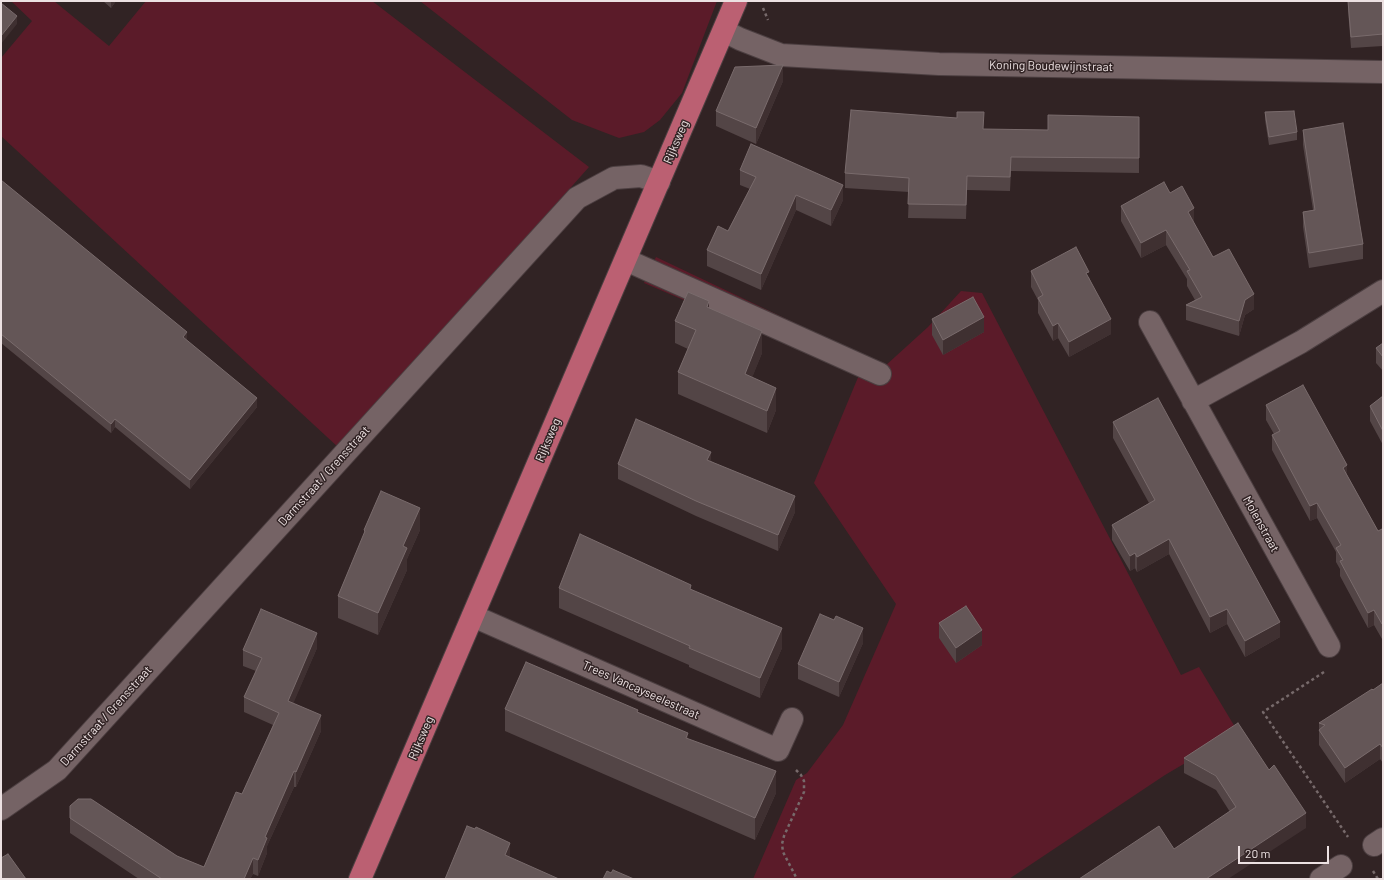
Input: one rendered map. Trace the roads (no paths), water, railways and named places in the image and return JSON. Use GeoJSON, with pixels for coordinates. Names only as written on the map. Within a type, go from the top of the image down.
{"type":"FeatureCollection","features":[{"type":"Feature","properties":{"kind":"main road","name":"Rijksweg"},"geometry":{"type":"LineString","coordinates":[[360,879],[736,1]]}},
{"type":"Feature","properties":{"kind":"street","name":"Koning Boudewijnstraat"},"geometry":{"type":"LineString","coordinates":[[724,31],[781,55],[939,64],[1383,72]]}},
{"type":"Feature","properties":{"kind":"street","name":"Darmstraat / Grensstraat"},"geometry":{"type":"LineString","coordinates":[[1,808],[56,770],[577,198],[614,178],[641,176],[659,182]]}},
{"type":"Feature","properties":{"kind":"street"},"geometry":{"type":"LineString","coordinates":[[626,260],[880,374]]}},
{"type":"Feature","properties":{"kind":"street"},"geometry":{"type":"LineString","coordinates":[[1193,401],[1301,342],[1383,291]]}},
{"type":"Feature","properties":{"kind":"street","name":"Molenstraat"},"geometry":{"type":"LineString","coordinates":[[1150,322],[1330,646]]}},
{"type":"Feature","properties":{"kind":"street","name":"Trees Vancayseelestraat"},"geometry":{"type":"LineString","coordinates":[[472,616],[778,750],[792,719]]}},
{"type":"Feature","properties":{"kind":"street"},"geometry":{"type":"LineString","coordinates":[[1321,879],[1341,866]]}}]}
